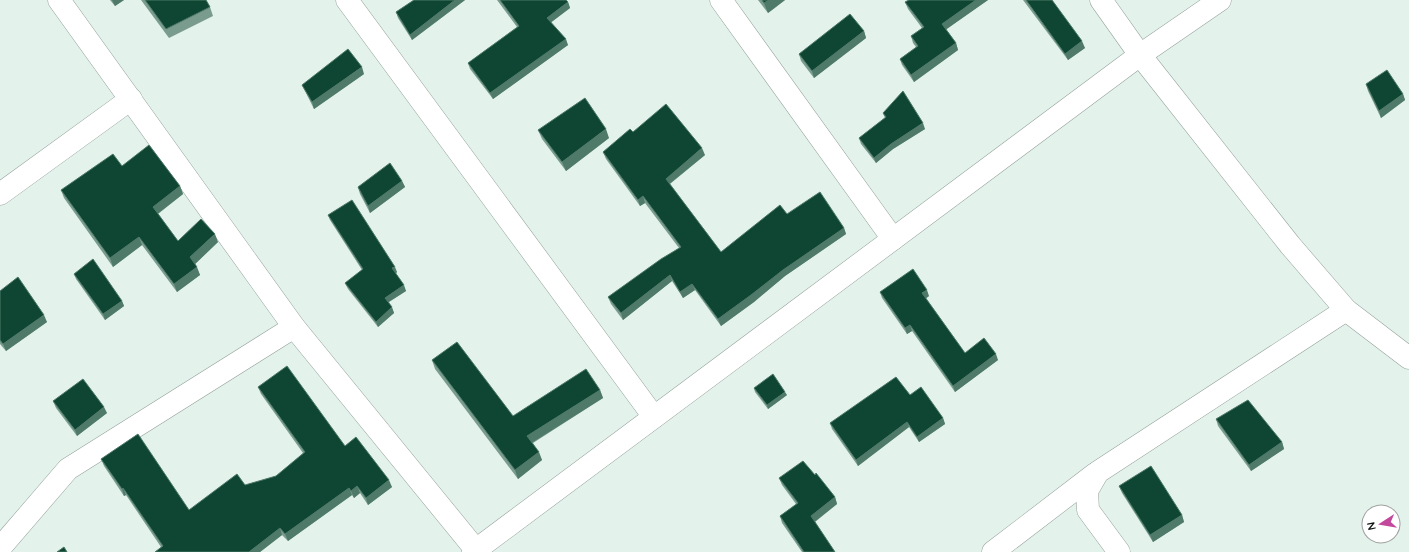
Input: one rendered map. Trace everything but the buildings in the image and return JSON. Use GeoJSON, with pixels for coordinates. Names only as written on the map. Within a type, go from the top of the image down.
{"type":"FeatureCollection","features":[{"type":"Feature","properties":{"kind":"street"},"geometry":{"type":"LineString","coordinates":[[59,0],[294,327],[475,551],[1140,55],[1220,0]]}},
{"type":"Feature","properties":{"kind":"street"},"geometry":{"type":"LineString","coordinates":[[347,0],[654,417]]}},
{"type":"Feature","properties":{"kind":"street"},"geometry":{"type":"LineString","coordinates":[[721,0],[893,239]]}},
{"type":"Feature","properties":{"kind":"street"},"geometry":{"type":"LineString","coordinates":[[1101,0],[1140,55],[1290,245],[1346,310],[1409,358]]}},
{"type":"Feature","properties":{"kind":"street"},"geometry":{"type":"LineString","coordinates":[[0,194],[131,99]]}},
{"type":"Feature","properties":{"kind":"street"},"geometry":{"type":"LineString","coordinates":[[993,552],[1098,472],[1346,310]]}},
{"type":"Feature","properties":{"kind":"street"},"geometry":{"type":"LineString","coordinates":[[0,548],[68,469],[294,327]]}},
{"type":"Feature","properties":{"kind":"street"},"geometry":{"type":"LineString","coordinates":[[1098,472],[1087,491],[1088,510],[1119,552]]}}]}
